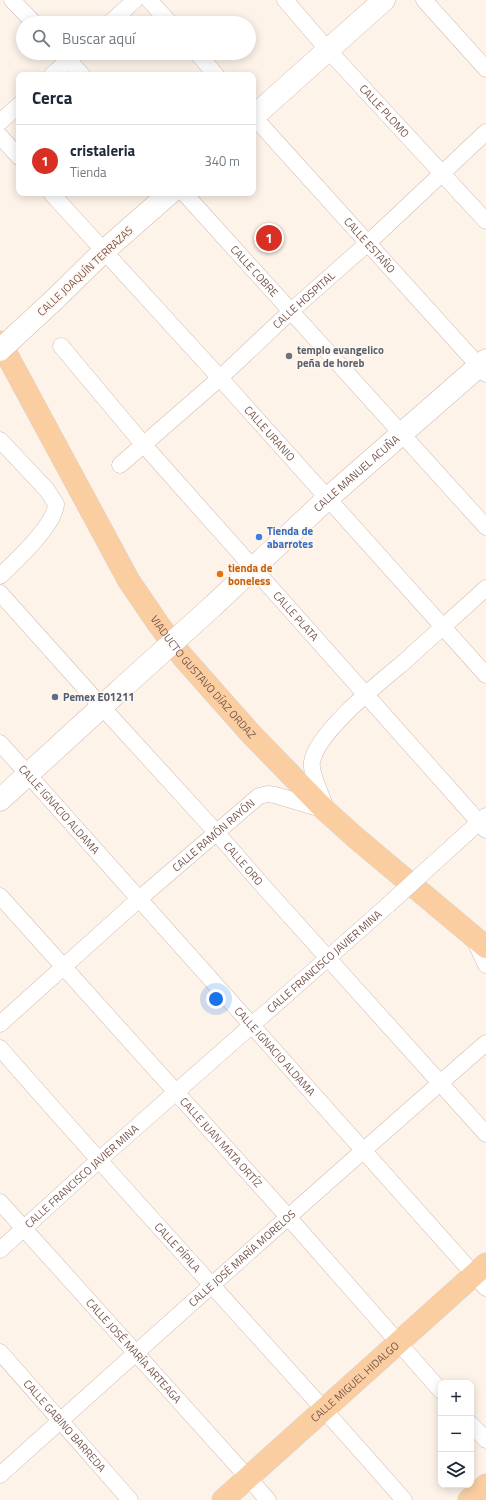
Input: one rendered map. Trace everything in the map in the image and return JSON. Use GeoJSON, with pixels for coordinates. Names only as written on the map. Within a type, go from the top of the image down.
{"type":"FeatureCollection","features":[{"type":"Feature","properties":{"kind":"main road","name":"VIADUCTO GUSTAVO DÍAZ ORDAZ"},"geometry":{"type":"LineString","coordinates":[[0,342],[129,581],[182,656],[252,735],[326,811],[480,943]]}},
{"type":"Feature","properties":{"kind":"main road","name":"CALLE MIGUEL HIDALGO"},"geometry":{"type":"LineString","coordinates":[[223,1500],[398,1344],[482,1276]]}},
{"type":"Feature","properties":{"kind":"main road"},"geometry":{"type":"LineString","coordinates":[[468,1500],[486,1485]]}},
{"type":"Feature","properties":{"kind":"street"},"geometry":{"type":"LineString","coordinates":[[12,0],[27,16]]}},
{"type":"Feature","properties":{"kind":"street"},"geometry":{"type":"LineString","coordinates":[[118,16],[135,0]]}},
{"type":"Feature","properties":{"kind":"street"},"geometry":{"type":"LineString","coordinates":[[149,0],[164,16]]}},
{"type":"Feature","properties":{"kind":"street","name":"CALLE PLOMO"},"geometry":{"type":"LineString","coordinates":[[285,0],[328,50],[486,221]]}},
{"type":"Feature","properties":{"kind":"street"},"geometry":{"type":"LineString","coordinates":[[256,114],[384,0]]}},
{"type":"Feature","properties":{"kind":"street"},"geometry":{"type":"LineString","coordinates":[[424,0],[486,69]]}},
{"type":"Feature","properties":{"kind":"street"},"geometry":{"type":"LineString","coordinates":[[55,72],[65,60]]}},
{"type":"Feature","properties":{"kind":"street"},"geometry":{"type":"LineString","coordinates":[[72,60],[80,72]]}},
{"type":"Feature","properties":{"kind":"street"},"geometry":{"type":"LineString","coordinates":[[203,60],[213,72]]}},
{"type":"Feature","properties":{"kind":"street"},"geometry":{"type":"LineString","coordinates":[[0,122],[16,108]]}},
{"type":"Feature","properties":{"kind":"street","name":"CALLE ESTAÑO"},"geometry":{"type":"LineString","coordinates":[[256,120],[484,366]]}},
{"type":"Feature","properties":{"kind":"street","name":"CALLE HOSPITAL"},"geometry":{"type":"LineString","coordinates":[[120,465],[220,378],[486,132]]}},
{"type":"Feature","properties":{"kind":"street"},"geometry":{"type":"LineString","coordinates":[[0,136],[16,154]]}},
{"type":"Feature","properties":{"kind":"street","name":"CALLE URANIO"},"geometry":{"type":"LineString","coordinates":[[55,196],[486,675]]}},
{"type":"Feature","properties":{"kind":"street","name":"CALLE JOAQUÍN TERRAZAS"},"geometry":{"type":"LineString","coordinates":[[0,350],[104,252],[167,196]]}},
{"type":"Feature","properties":{"kind":"street","name":"CALLE COBRE"},"geometry":{"type":"LineString","coordinates":[[187,196],[486,527]]}},
{"type":"Feature","properties":{"kind":"street","name":"CALLE PLATA"},"geometry":{"type":"LineString","coordinates":[[61,346],[144,444],[253,568],[366,695],[484,823]]}},
{"type":"Feature","properties":{"kind":"street","name":"CALLE MANUEL ACUÑA"},"geometry":{"type":"LineString","coordinates":[[0,800],[214,605],[328,498],[401,433],[484,366]]}},
{"type":"Feature","properties":{"kind":"street"},"geometry":{"type":"LineString","coordinates":[[0,440],[47,490],[56,504],[54,514],[29,549],[0,576]]}},
{"type":"Feature","properties":{"kind":"street"},"geometry":{"type":"LineString","coordinates":[[326,811],[311,768],[315,752],[334,726],[366,695],[486,588]]}},
{"type":"Feature","properties":{"kind":"street","name":"CALLE ORO"},"geometry":{"type":"LineString","coordinates":[[0,593],[486,1134]]}},
{"type":"Feature","properties":{"kind":"street","name":"CALLE IGNACIO ALDAMA"},"geometry":{"type":"LineString","coordinates":[[0,743],[363,1150],[482,1276]]}},
{"type":"Feature","properties":{"kind":"street","name":"CALLE RAMÓN RAYÓN"},"geometry":{"type":"LineString","coordinates":[[0,1024],[216,832],[259,796],[268,794],[326,811]]}},
{"type":"Feature","properties":{"kind":"street","name":"CALLE FRANCISCO JAVIER MINA"},"geometry":{"type":"LineString","coordinates":[[0,1250],[175,1092],[434,863],[484,823]]}},
{"type":"Feature","properties":{"kind":"street","name":"CALLE JUAN MATA ORTÍZ"},"geometry":{"type":"LineString","coordinates":[[0,896],[289,1218],[398,1344],[438,1388]]}},
{"type":"Feature","properties":{"kind":"street"},"geometry":{"type":"LineString","coordinates":[[480,943],[486,965]]}},
{"type":"Feature","properties":{"kind":"street","name":"CALLE JOSÉ MARÍA MORELOS"},"geometry":{"type":"LineString","coordinates":[[0,1475],[289,1218],[363,1150],[486,1043]]}},
{"type":"Feature","properties":{"kind":"street","name":"CALLE PÍPILA"},"geometry":{"type":"LineString","coordinates":[[0,1048],[404,1500]]}},
{"type":"Feature","properties":{"kind":"street","name":"CALLE JOSÉ MARÍA ARTEAGA"},"geometry":{"type":"LineString","coordinates":[[0,1202],[268,1500]]}},
{"type":"Feature","properties":{"kind":"street","name":"CALLE GABINO BARREDA"},"geometry":{"type":"LineString","coordinates":[[0,1352],[59,1421],[130,1500]]}},
{"type":"Feature","properties":{"kind":"street"},"geometry":{"type":"LineString","coordinates":[[474,1427],[486,1440]]}},
{"type":"Feature","properties":{"kind":"place","name":"cristaleria"},"geometry":{"type":"Point","coordinates":[269,238]}},
{"type":"Feature","properties":{"kind":"place","name":"templo evangelico peña de horeb"},"geometry":{"type":"Point","coordinates":[289,356]}},
{"type":"Feature","properties":{"kind":"place","name":"Tienda de abarrotes"},"geometry":{"type":"Point","coordinates":[259,537]}},
{"type":"Feature","properties":{"kind":"place","name":"tienda de boneless"},"geometry":{"type":"Point","coordinates":[220,574]}},
{"type":"Feature","properties":{"kind":"place","name":"Pemex E01211"},"geometry":{"type":"Point","coordinates":[55,697]}}]}
